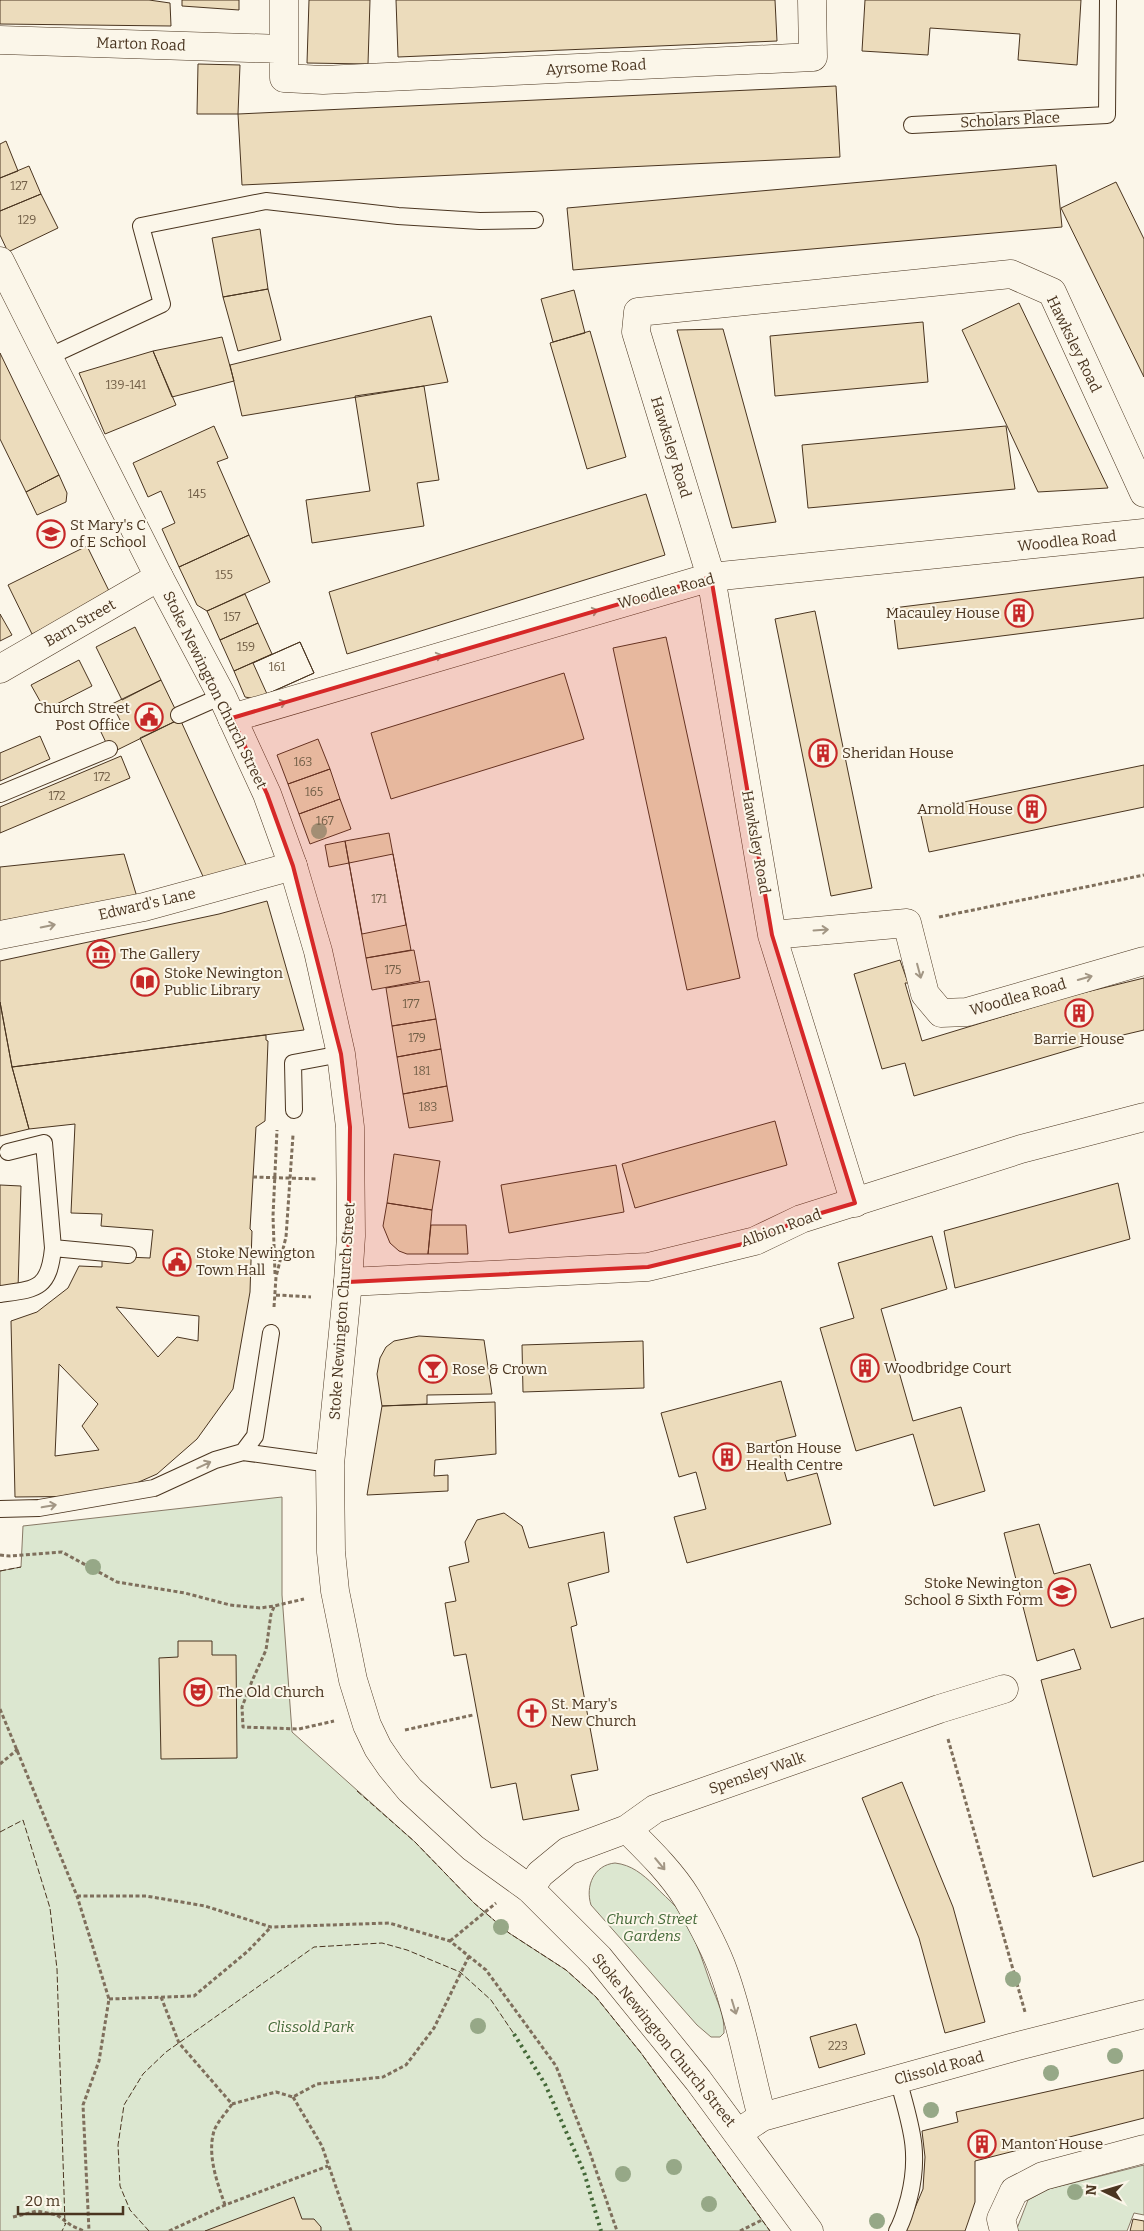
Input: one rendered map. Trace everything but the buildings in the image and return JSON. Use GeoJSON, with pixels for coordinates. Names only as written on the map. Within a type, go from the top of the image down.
{"type":"FeatureCollection","features":[{"type":"Feature","properties":{"kind":"street"},"geometry":{"type":"LineString","coordinates":[[283,49],[284,0]]}},
{"type":"Feature","properties":{"kind":"street","name":"Ayrsome Road"},"geometry":{"type":"LineString","coordinates":[[283,49],[284,78],[323,80],[813,57],[812,0]]}},
{"type":"Feature","properties":{"kind":"street","name":"Marton Road"},"geometry":{"type":"LineString","coordinates":[[0,40],[283,49]]}},
{"type":"Feature","properties":{"kind":"street","name":"Stoke Newington Church Street"},"geometry":{"type":"LineString","coordinates":[[0,261],[159,578],[227,707],[267,794],[293,866],[318,951],[341,1054],[350,1136],[351,1236],[330,1464],[331,1552],[335,1591],[353,1680],[367,1724],[391,1767],[410,1790],[473,1848],[530,1889],[599,1958],[652,2020],[738,2133],[809,2231]]}},
{"type":"Feature","properties":{"kind":"street","name":"Hawksley Road"},"geometry":{"type":"LineString","coordinates":[[855,1203],[772,935],[711,577],[636,332],[638,312],[1011,274],[1052,292],[1144,492]]}},
{"type":"Feature","properties":{"kind":"street","name":"Woodlea Road"},"geometry":{"type":"LineString","coordinates":[[227,707],[711,577],[1144,533]]}},
{"type":"Feature","properties":{"kind":"street","name":"Barn Street"},"geometry":{"type":"LineString","coordinates":[[0,669],[159,578]]}},
{"type":"Feature","properties":{"kind":"street","name":"Edward's Lane"},"geometry":{"type":"LineString","coordinates":[[0,935],[144,907],[293,866]]}},
{"type":"Feature","properties":{"kind":"street"},"geometry":{"type":"LineString","coordinates":[[772,935],[907,924]]}},
{"type":"Feature","properties":{"kind":"street","name":"Woodlea Road"},"geometry":{"type":"LineString","coordinates":[[907,924],[926,994],[941,1013],[967,1012],[1144,961]]}},
{"type":"Feature","properties":{"kind":"street","name":"Albion Road"},"geometry":{"type":"LineString","coordinates":[[348,1282],[648,1267],[755,1241],[800,1219],[1021,1149],[1144,1117]]}},
{"type":"Feature","properties":{"kind":"street","name":"Spensley Walk"},"geometry":{"type":"LineString","coordinates":[[530,1889],[540,1874],[568,1851],[627,1828],[655,1809],[940,1709],[1004,1689]]}},
{"type":"Feature","properties":{"kind":"street","name":"Stoke Newington Church Street"},"geometry":{"type":"LineString","coordinates":[[627,1828],[661,1864],[686,1897],[708,1936],[724,1973],[762,2117]]}},
{"type":"Feature","properties":{"kind":"street","name":"Clissold Road"},"geometry":{"type":"LineString","coordinates":[[738,2133],[762,2117],[1144,2014]]}},
{"type":"Feature","properties":{"kind":"street"},"geometry":{"type":"LineString","coordinates":[[1004,2231],[1001,2220],[1014,2192],[1043,2176],[1144,2149]]}},
{"type":"Feature","properties":{"kind":"lane","name":"Scholars Place"},"geometry":{"type":"LineString","coordinates":[[912,125],[1107,114],[1108,0]]}},
{"type":"Feature","properties":{"kind":"lane"},"geometry":{"type":"LineString","coordinates":[[48,357],[162,304],[141,226],[266,200],[398,216],[480,221],[535,220]]}},
{"type":"Feature","properties":{"kind":"lane"},"geometry":{"type":"LineString","coordinates":[[179,715],[227,707]]}},
{"type":"Feature","properties":{"kind":"lane"},"geometry":{"type":"LineString","coordinates":[[0,794],[109,749]]}},
{"type":"Feature","properties":{"kind":"lane"},"geometry":{"type":"LineString","coordinates":[[294,1110],[293,1063],[341,1054]]}},
{"type":"Feature","properties":{"kind":"lane"},"geometry":{"type":"LineString","coordinates":[[0,1294],[33,1289],[43,1283],[51,1262],[53,1248],[44,1143],[8,1152]]}},
{"type":"Feature","properties":{"kind":"lane"},"geometry":{"type":"LineString","coordinates":[[53,1248],[128,1255]]}},
{"type":"Feature","properties":{"kind":"lane"},"geometry":{"type":"LineString","coordinates":[[244,1452],[255,1436],[271,1334]]}},
{"type":"Feature","properties":{"kind":"lane"},"geometry":{"type":"LineString","coordinates":[[0,1509],[39,1508],[154,1488],[215,1460],[244,1452],[330,1464]]}},
{"type":"Feature","properties":{"kind":"lane"},"geometry":{"type":"LineString","coordinates":[[897,2231],[906,2208],[915,2166],[914,2136],[898,2079]]}},
{"type":"Feature","properties":{"kind":"path"},"geometry":{"type":"LineString","coordinates":[[907,924],[1144,875]]}},
{"type":"Feature","properties":{"kind":"path"},"geometry":{"type":"LineString","coordinates":[[271,1334],[276,1295],[273,1250],[274,1178],[281,1108],[295,1087]]}},
{"type":"Feature","properties":{"kind":"path"},"geometry":{"type":"LineString","coordinates":[[276,1277],[286,1237],[294,1110]]}},
{"type":"Feature","properties":{"kind":"path"},"geometry":{"type":"LineString","coordinates":[[253,1177],[318,1179]]}},
{"type":"Feature","properties":{"kind":"path"},"geometry":{"type":"LineString","coordinates":[[276,1295],[311,1297]]}},
{"type":"Feature","properties":{"kind":"path"},"geometry":{"type":"LineString","coordinates":[[0,1555],[62,1552],[117,1582],[185,1593],[230,1605],[249,1607],[274,1606],[304,1599]]}},
{"type":"Feature","properties":{"kind":"path"},"geometry":{"type":"LineString","coordinates":[[243,1727],[242,1707],[266,1650],[271,1614],[274,1606]]}},
{"type":"Feature","properties":{"kind":"path"},"geometry":{"type":"LineString","coordinates":[[0,1709],[77,1896],[108,1998],[99,2061],[83,2105],[88,2231]]}},
{"type":"Feature","properties":{"kind":"path"},"geometry":{"type":"LineString","coordinates":[[940,1709],[1026,2015],[1019,2017]]}},
{"type":"Feature","properties":{"kind":"path"},"geometry":{"type":"LineString","coordinates":[[402,1730],[473,1715]]}},
{"type":"Feature","properties":{"kind":"path"},"geometry":{"type":"LineString","coordinates":[[237,1727],[299,1729],[339,1720]]}},
{"type":"Feature","properties":{"kind":"path"},"geometry":{"type":"LineString","coordinates":[[0,1764],[18,1749]]}},
{"type":"Feature","properties":{"kind":"path"},"geometry":{"type":"LineString","coordinates":[[77,1896],[146,1896],[205,1906],[271,1927],[389,1923],[450,1941],[486,1970],[556,2066],[594,2162],[617,2231]]}},
{"type":"Feature","properties":{"kind":"path"},"geometry":{"type":"LineString","coordinates":[[450,1941],[487,1912],[500,1899]]}},
{"type":"Feature","properties":{"kind":"path"},"geometry":{"type":"LineString","coordinates":[[108,1998],[194,1996],[248,1951],[271,1927]]}},
{"type":"Feature","properties":{"kind":"path"},"geometry":{"type":"LineString","coordinates":[[293,2097],[317,2084],[383,2077],[406,2065],[434,2028],[469,1956]]}},
{"type":"Feature","properties":{"kind":"path"},"geometry":{"type":"LineString","coordinates":[[161,1997],[179,2043],[232,2104]]}},
{"type":"Feature","properties":{"kind":"path"},"geometry":{"type":"LineString","coordinates":[[225,2205],[216,2180],[212,2153],[215,2130],[232,2104],[276,2092],[293,2097],[322,2146],[351,2231]]}},
{"type":"Feature","properties":{"kind":"path"},"geometry":{"type":"LineString","coordinates":[[169,2231],[225,2205],[328,2166]]}},
{"type":"Feature","properties":{"kind":"path"},"geometry":{"type":"LineString","coordinates":[[13,2217],[37,2211],[58,2215],[72,2226],[84,2231]]}},
{"type":"Feature","properties":{"kind":"path"},"geometry":{"type":"LineString","coordinates":[[740,2231],[767,2218]]}},
{"type":"Feature","properties":{"kind":"highlighted area"},"geometry":{"type":"Polygon","coordinates":[[[711,577],[772,935],[855,1203],[801,1219],[755,1241],[648,1267],[348,1282],[350,1127],[341,1054],[293,866],[267,794],[232,718],[711,577]]]}},
{"type":"Feature","properties":{"kind":"green space","name":"Clissold Park"},"geometry":{"type":"Polygon","coordinates":[[[282,1497],[282,1595],[292,1732],[415,1842],[474,1903],[509,1933],[566,1970],[596,1997],[641,2053],[770,2231],[0,2231],[0,1571],[21,1567],[23,1526],[282,1497]]]}},
{"type":"Feature","properties":{"kind":"green space","name":"Church Street Gardens"},"geometry":{"type":"Polygon","coordinates":[[[615,1863],[632,1868],[641,1874],[682,1915],[696,1944],[720,2009],[724,2033],[720,2037],[711,2037],[697,2025],[591,1905],[589,1891],[593,1878],[602,1868],[615,1863]]]}},
{"type":"Feature","properties":{"kind":"green space"},"geometry":{"type":"Polygon","coordinates":[[[1144,2165],[1144,2215],[1134,2213],[1127,2231],[1016,2231],[1028,2200],[1049,2189],[1144,2165]]]}},
{"type":"Feature","properties":{"kind":"hedge"},"geometry":{"type":"LineString","coordinates":[[514,2034],[545,2084],[584,2172],[601,2231]]}},
{"type":"Feature","properties":{"kind":"fence"},"geometry":{"type":"LineString","coordinates":[[0,1571],[21,1567]]}},
{"type":"Feature","properties":{"kind":"fence"},"geometry":{"type":"LineString","coordinates":[[357,1791],[415,1842],[474,1903],[509,1933],[566,1970],[596,1997],[641,2053],[770,2231]]}},
{"type":"Feature","properties":{"kind":"fence"},"geometry":{"type":"LineString","coordinates":[[0,1832],[23,1820],[50,1908],[57,1969],[66,2223],[62,2231]]}},
{"type":"Feature","properties":{"kind":"fence"},"geometry":{"type":"LineString","coordinates":[[149,2231],[130,2210],[120,2186],[118,2145],[124,2105],[143,2074],[166,2052],[314,1947],[382,1943],[407,1950],[460,1972],[491,2000],[514,2034]]}},
{"type":"Feature","properties":{"kind":"place","name":"St Mary's C of E School"},"geometry":{"type":"Point","coordinates":[51,534]}},
{"type":"Feature","properties":{"kind":"place","name":"Macauley House"},"geometry":{"type":"Point","coordinates":[1019,613]}},
{"type":"Feature","properties":{"kind":"place","name":"Church Street Post Office"},"geometry":{"type":"Point","coordinates":[149,717]}},
{"type":"Feature","properties":{"kind":"place","name":"Sheridan House"},"geometry":{"type":"Point","coordinates":[823,753]}},
{"type":"Feature","properties":{"kind":"place","name":"Arnold House"},"geometry":{"type":"Point","coordinates":[1032,809]}},
{"type":"Feature","properties":{"kind":"place","name":"The Gallery"},"geometry":{"type":"Point","coordinates":[101,954]}},
{"type":"Feature","properties":{"kind":"place","name":"Stoke Newington Public Library"},"geometry":{"type":"Point","coordinates":[145,982]}},
{"type":"Feature","properties":{"kind":"place","name":"Barrie House"},"geometry":{"type":"Point","coordinates":[1079,1013]}},
{"type":"Feature","properties":{"kind":"place","name":"Stoke Newington Town Hall"},"geometry":{"type":"Point","coordinates":[177,1262]}},
{"type":"Feature","properties":{"kind":"place","name":"Woodbridge Court"},"geometry":{"type":"Point","coordinates":[865,1368]}},
{"type":"Feature","properties":{"kind":"place","name":"Rose & Crown"},"geometry":{"type":"Point","coordinates":[433,1369]}},
{"type":"Feature","properties":{"kind":"place","name":"Barton House Health Centre"},"geometry":{"type":"Point","coordinates":[727,1457]}},
{"type":"Feature","properties":{"kind":"place","name":"Stoke Newington School & Sixth Form"},"geometry":{"type":"Point","coordinates":[1062,1592]}},
{"type":"Feature","properties":{"kind":"place","name":"The Old Church"},"geometry":{"type":"Point","coordinates":[198,1692]}},
{"type":"Feature","properties":{"kind":"place","name":"St. Mary's New Church"},"geometry":{"type":"Point","coordinates":[532,1713]}},
{"type":"Feature","properties":{"kind":"place","name":"Manton House"},"geometry":{"type":"Point","coordinates":[982,2144]}}]}
